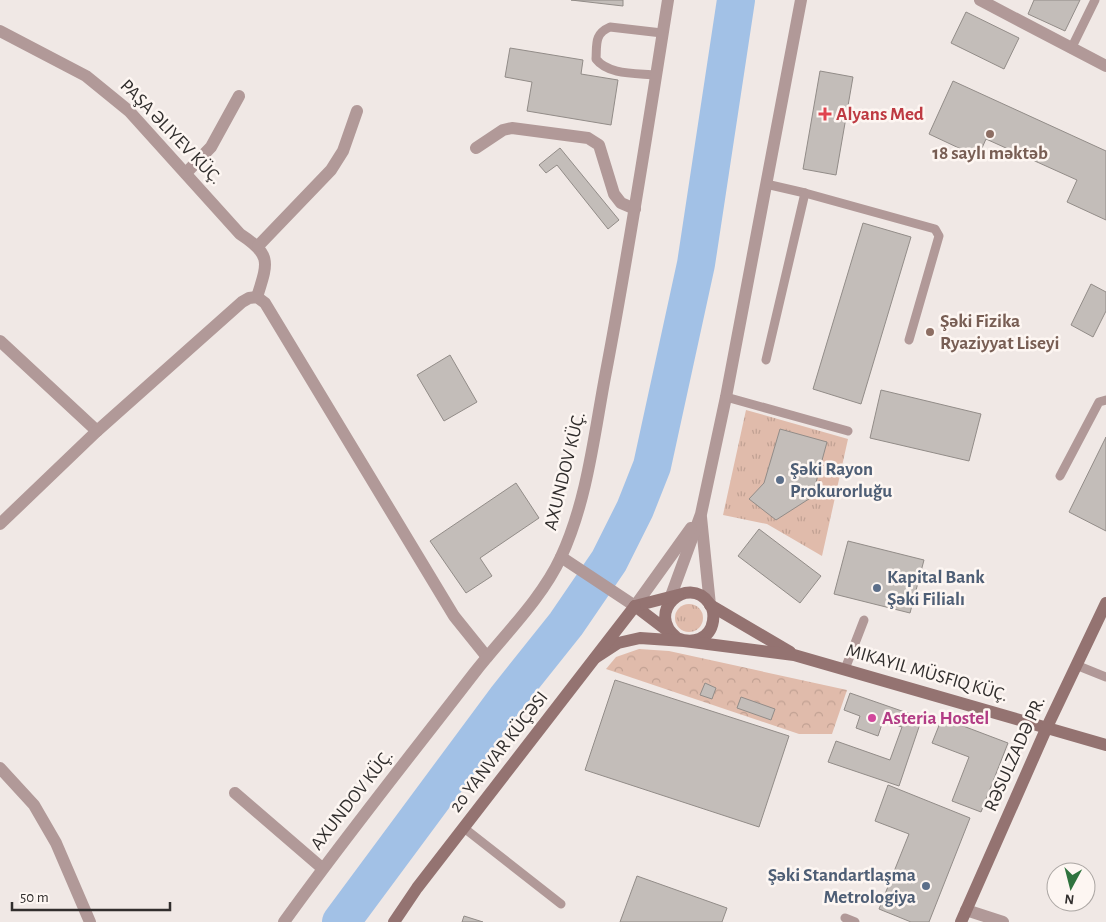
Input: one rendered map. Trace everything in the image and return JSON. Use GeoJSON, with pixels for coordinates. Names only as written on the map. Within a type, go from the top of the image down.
{"type":"FeatureCollection","features":[{"type":"Feature","properties":{"kind":"main road"},"geometry":{"type":"LineString","coordinates":[[635,606],[676,595],[698,594],[705,598],[710,605],[714,620],[711,628],[700,639],[692,642],[680,640],[670,633],[666,626],[666,610],[676,595]]}},
{"type":"Feature","properties":{"kind":"main road","name":"RƏSULZADƏ PR."},"geometry":{"type":"LineString","coordinates":[[964,916],[1047,727],[1106,603]]}},
{"type":"Feature","properties":{"kind":"main road"},"geometry":{"type":"LineString","coordinates":[[710,605],[794,655]]}},
{"type":"Feature","properties":{"kind":"main road"},"geometry":{"type":"LineString","coordinates":[[635,606],[680,640]]}},
{"type":"Feature","properties":{"kind":"main road","name":"20 YANVAR KÜÇƏSI"},"geometry":{"type":"LineString","coordinates":[[394,922],[417,888],[635,606]]}},
{"type":"Feature","properties":{"kind":"main road"},"geometry":{"type":"LineString","coordinates":[[595,658],[610,647],[626,640],[653,638],[794,655],[1106,745]]}},
{"type":"Feature","properties":{"kind":"street","name":"AXUNDOV KÜÇ."},"geometry":{"type":"LineString","coordinates":[[284,922],[322,868],[534,599],[561,557],[579,508],[623,286],[668,0]]}},
{"type":"Feature","properties":{"kind":"street"},"geometry":{"type":"LineString","coordinates":[[676,595],[701,514],[726,397],[802,0]]}},
{"type":"Feature","properties":{"kind":"street"},"geometry":{"type":"LineString","coordinates":[[980,0],[1106,66]]}},
{"type":"Feature","properties":{"kind":"street","name":"PAŞA ƏLIYEV KÜÇ."},"geometry":{"type":"LineString","coordinates":[[0,31],[86,76],[129,111],[240,234],[258,246]]}},
{"type":"Feature","properties":{"kind":"street"},"geometry":{"type":"LineString","coordinates":[[186,172],[211,148],[239,96]]}},
{"type":"Feature","properties":{"kind":"street"},"geometry":{"type":"LineString","coordinates":[[257,296],[265,272],[264,256],[258,246],[331,170],[342,151],[357,111]]}},
{"type":"Feature","properties":{"kind":"street"},"geometry":{"type":"LineString","coordinates":[[476,148],[503,130],[512,128],[588,138],[599,145],[614,194],[621,203],[635,209]]}},
{"type":"Feature","properties":{"kind":"street"},"geometry":{"type":"LineString","coordinates":[[0,524],[97,431],[242,302],[257,296]]}},
{"type":"Feature","properties":{"kind":"street"},"geometry":{"type":"LineString","coordinates":[[257,296],[265,303],[454,616],[487,657]]}},
{"type":"Feature","properties":{"kind":"street"},"geometry":{"type":"LineString","coordinates":[[0,341],[97,431]]}},
{"type":"Feature","properties":{"kind":"street"},"geometry":{"type":"LineString","coordinates":[[701,514],[710,605]]}},
{"type":"Feature","properties":{"kind":"street"},"geometry":{"type":"LineString","coordinates":[[561,557],[635,606],[701,514]]}},
{"type":"Feature","properties":{"kind":"street"},"geometry":{"type":"LineString","coordinates":[[0,768],[34,805],[56,843],[90,922]]}},
{"type":"Feature","properties":{"kind":"street"},"geometry":{"type":"LineString","coordinates":[[235,793],[322,868]]}},
{"type":"Feature","properties":{"kind":"street"},"geometry":{"type":"LineString","coordinates":[[964,916],[1003,922]]}},
{"type":"Feature","properties":{"kind":"lane"},"geometry":{"type":"LineString","coordinates":[[1071,49],[1095,0]]}},
{"type":"Feature","properties":{"kind":"lane"},"geometry":{"type":"LineString","coordinates":[[656,76],[607,69],[596,59],[598,37],[602,30],[610,27],[662,33]]}},
{"type":"Feature","properties":{"kind":"lane"},"geometry":{"type":"LineString","coordinates":[[766,184],[935,229],[940,236],[910,340]]}},
{"type":"Feature","properties":{"kind":"lane"},"geometry":{"type":"LineString","coordinates":[[766,360],[805,193]]}},
{"type":"Feature","properties":{"kind":"lane"},"geometry":{"type":"LineString","coordinates":[[726,397],[848,431]]}},
{"type":"Feature","properties":{"kind":"lane"},"geometry":{"type":"LineString","coordinates":[[1060,476],[1099,402],[1106,400]]}},
{"type":"Feature","properties":{"kind":"lane"},"geometry":{"type":"LineString","coordinates":[[846,669],[864,620]]}},
{"type":"Feature","properties":{"kind":"lane"},"geometry":{"type":"LineString","coordinates":[[1076,665],[1106,677]]}},
{"type":"Feature","properties":{"kind":"lane"},"geometry":{"type":"LineString","coordinates":[[464,828],[561,904]]}},
{"type":"Feature","properties":{"kind":"lane"},"geometry":{"type":"LineString","coordinates":[[845,918],[855,922]]}},
{"type":"Feature","properties":{"kind":"green space"},"geometry":{"type":"Polygon","coordinates":[[[746,410],[848,439],[822,556],[767,524],[723,515],[746,410]]]}},
{"type":"Feature","properties":{"kind":"green space"},"geometry":{"type":"Polygon","coordinates":[[[689,604],[699,608],[703,618],[699,628],[689,632],[679,628],[675,618],[679,608],[689,604]]]}},
{"type":"Feature","properties":{"kind":"green space"},"geometry":{"type":"Polygon","coordinates":[[[639,649],[669,651],[847,690],[832,734],[799,734],[606,669],[616,657],[639,649]]]}},
{"type":"Feature","properties":{"kind":"building"},"geometry":{"type":"Polygon","coordinates":[[[571,0],[623,0],[623,6],[571,0]]]}},
{"type":"Feature","properties":{"kind":"building"},"geometry":{"type":"Polygon","coordinates":[[[1034,0],[1080,0],[1065,31],[1028,14],[1034,0]]]}},
{"type":"Feature","properties":{"kind":"building"},"geometry":{"type":"Polygon","coordinates":[[[966,12],[1019,38],[1004,69],[951,43],[966,12]]]}},
{"type":"Feature","properties":{"kind":"building"},"geometry":{"type":"Polygon","coordinates":[[[510,48],[583,60],[581,74],[618,80],[611,125],[527,111],[532,82],[505,77],[510,48]]]}},
{"type":"Feature","properties":{"kind":"building"},"geometry":{"type":"Polygon","coordinates":[[[820,71],[853,77],[836,175],[803,169],[820,71]]]}},
{"type":"Feature","properties":{"kind":"building"},"geometry":{"type":"Polygon","coordinates":[[[953,81],[1106,151],[1106,220],[1067,202],[1077,180],[986,139],[978,157],[929,134],[953,81]]]}},
{"type":"Feature","properties":{"kind":"building"},"geometry":{"type":"Polygon","coordinates":[[[560,148],[619,220],[608,229],[557,165],[546,173],[539,165],[560,148]]]}},
{"type":"Feature","properties":{"kind":"building"},"geometry":{"type":"Polygon","coordinates":[[[863,223],[911,237],[861,404],[813,389],[863,223]]]}},
{"type":"Feature","properties":{"kind":"building"},"geometry":{"type":"Polygon","coordinates":[[[1091,284],[1106,292],[1106,311],[1093,337],[1071,325],[1091,284]]]}},
{"type":"Feature","properties":{"kind":"building"},"geometry":{"type":"Polygon","coordinates":[[[450,355],[477,402],[444,421],[417,375],[450,355]]]}},
{"type":"Feature","properties":{"kind":"building"},"geometry":{"type":"Polygon","coordinates":[[[881,390],[981,414],[969,461],[870,438],[881,390]]]}},
{"type":"Feature","properties":{"kind":"building"},"geometry":{"type":"Polygon","coordinates":[[[780,429],[827,442],[812,497],[776,520],[749,499],[764,483],[780,429]]]}},
{"type":"Feature","properties":{"kind":"building"},"geometry":{"type":"Polygon","coordinates":[[[1106,437],[1106,531],[1069,512],[1106,437]]]}},
{"type":"Feature","properties":{"kind":"building"},"geometry":{"type":"Polygon","coordinates":[[[516,483],[539,518],[480,558],[492,576],[466,593],[430,541],[516,483]]]}},
{"type":"Feature","properties":{"kind":"building"},"geometry":{"type":"Polygon","coordinates":[[[759,529],[821,576],[800,603],[738,556],[759,529]]]}},
{"type":"Feature","properties":{"kind":"building"},"geometry":{"type":"Polygon","coordinates":[[[848,541],[924,560],[910,613],[834,594],[848,541]]]}},
{"type":"Feature","properties":{"kind":"building"},"geometry":{"type":"Polygon","coordinates":[[[615,680],[789,736],[759,827],[585,770],[615,680]]]}},
{"type":"Feature","properties":{"kind":"building"},"geometry":{"type":"Polygon","coordinates":[[[705,683],[716,688],[712,699],[700,695],[705,683]]]}},
{"type":"Feature","properties":{"kind":"building"},"geometry":{"type":"Polygon","coordinates":[[[850,693],[922,718],[899,786],[828,762],[836,741],[890,760],[902,727],[883,721],[878,736],[856,728],[860,716],[844,710],[850,693]]]}},
{"type":"Feature","properties":{"kind":"building"},"geometry":{"type":"Polygon","coordinates":[[[741,697],[775,709],[771,720],[737,708],[741,697]]]}},
{"type":"Feature","properties":{"kind":"building"},"geometry":{"type":"Polygon","coordinates":[[[942,718],[1008,743],[981,812],[952,801],[969,757],[932,743],[942,718]]]}},
{"type":"Feature","properties":{"kind":"building"},"geometry":{"type":"Polygon","coordinates":[[[888,785],[970,818],[929,922],[911,922],[879,909],[909,834],[875,821],[888,785]]]}},
{"type":"Feature","properties":{"kind":"building"},"geometry":{"type":"Polygon","coordinates":[[[637,876],[727,908],[722,922],[620,922],[637,876]]]}},
{"type":"Feature","properties":{"kind":"building"},"geometry":{"type":"Polygon","coordinates":[[[464,916],[483,922],[462,922],[464,916]]]}},
{"type":"Feature","properties":{"kind":"waterway"},"geometry":{"type":"LineString","coordinates":[[341,922],[507,698],[566,624],[609,561],[635,509],[652,466],[696,264],[736,0]]}},
{"type":"Feature","properties":{"kind":"place","name":"Alyans Med"},"geometry":{"type":"Point","coordinates":[825,114]}},
{"type":"Feature","properties":{"kind":"place","name":"18 saylı məktəb"},"geometry":{"type":"Point","coordinates":[990,134]}},
{"type":"Feature","properties":{"kind":"place","name":"Şəki Fizika Ryaziyyat Liseyi"},"geometry":{"type":"Point","coordinates":[930,332]}},
{"type":"Feature","properties":{"kind":"place","name":"Şəki Rayon Prokurorluğu"},"geometry":{"type":"Point","coordinates":[780,480]}},
{"type":"Feature","properties":{"kind":"place","name":"Kapital Bank Şəki Filialı"},"geometry":{"type":"Point","coordinates":[877,588]}},
{"type":"Feature","properties":{"kind":"place","name":"Asteria Hostel"},"geometry":{"type":"Point","coordinates":[872,718]}},
{"type":"Feature","properties":{"kind":"place","name":"Şəki Standartlaşma Metrologiya"},"geometry":{"type":"Point","coordinates":[926,886]}}]}
